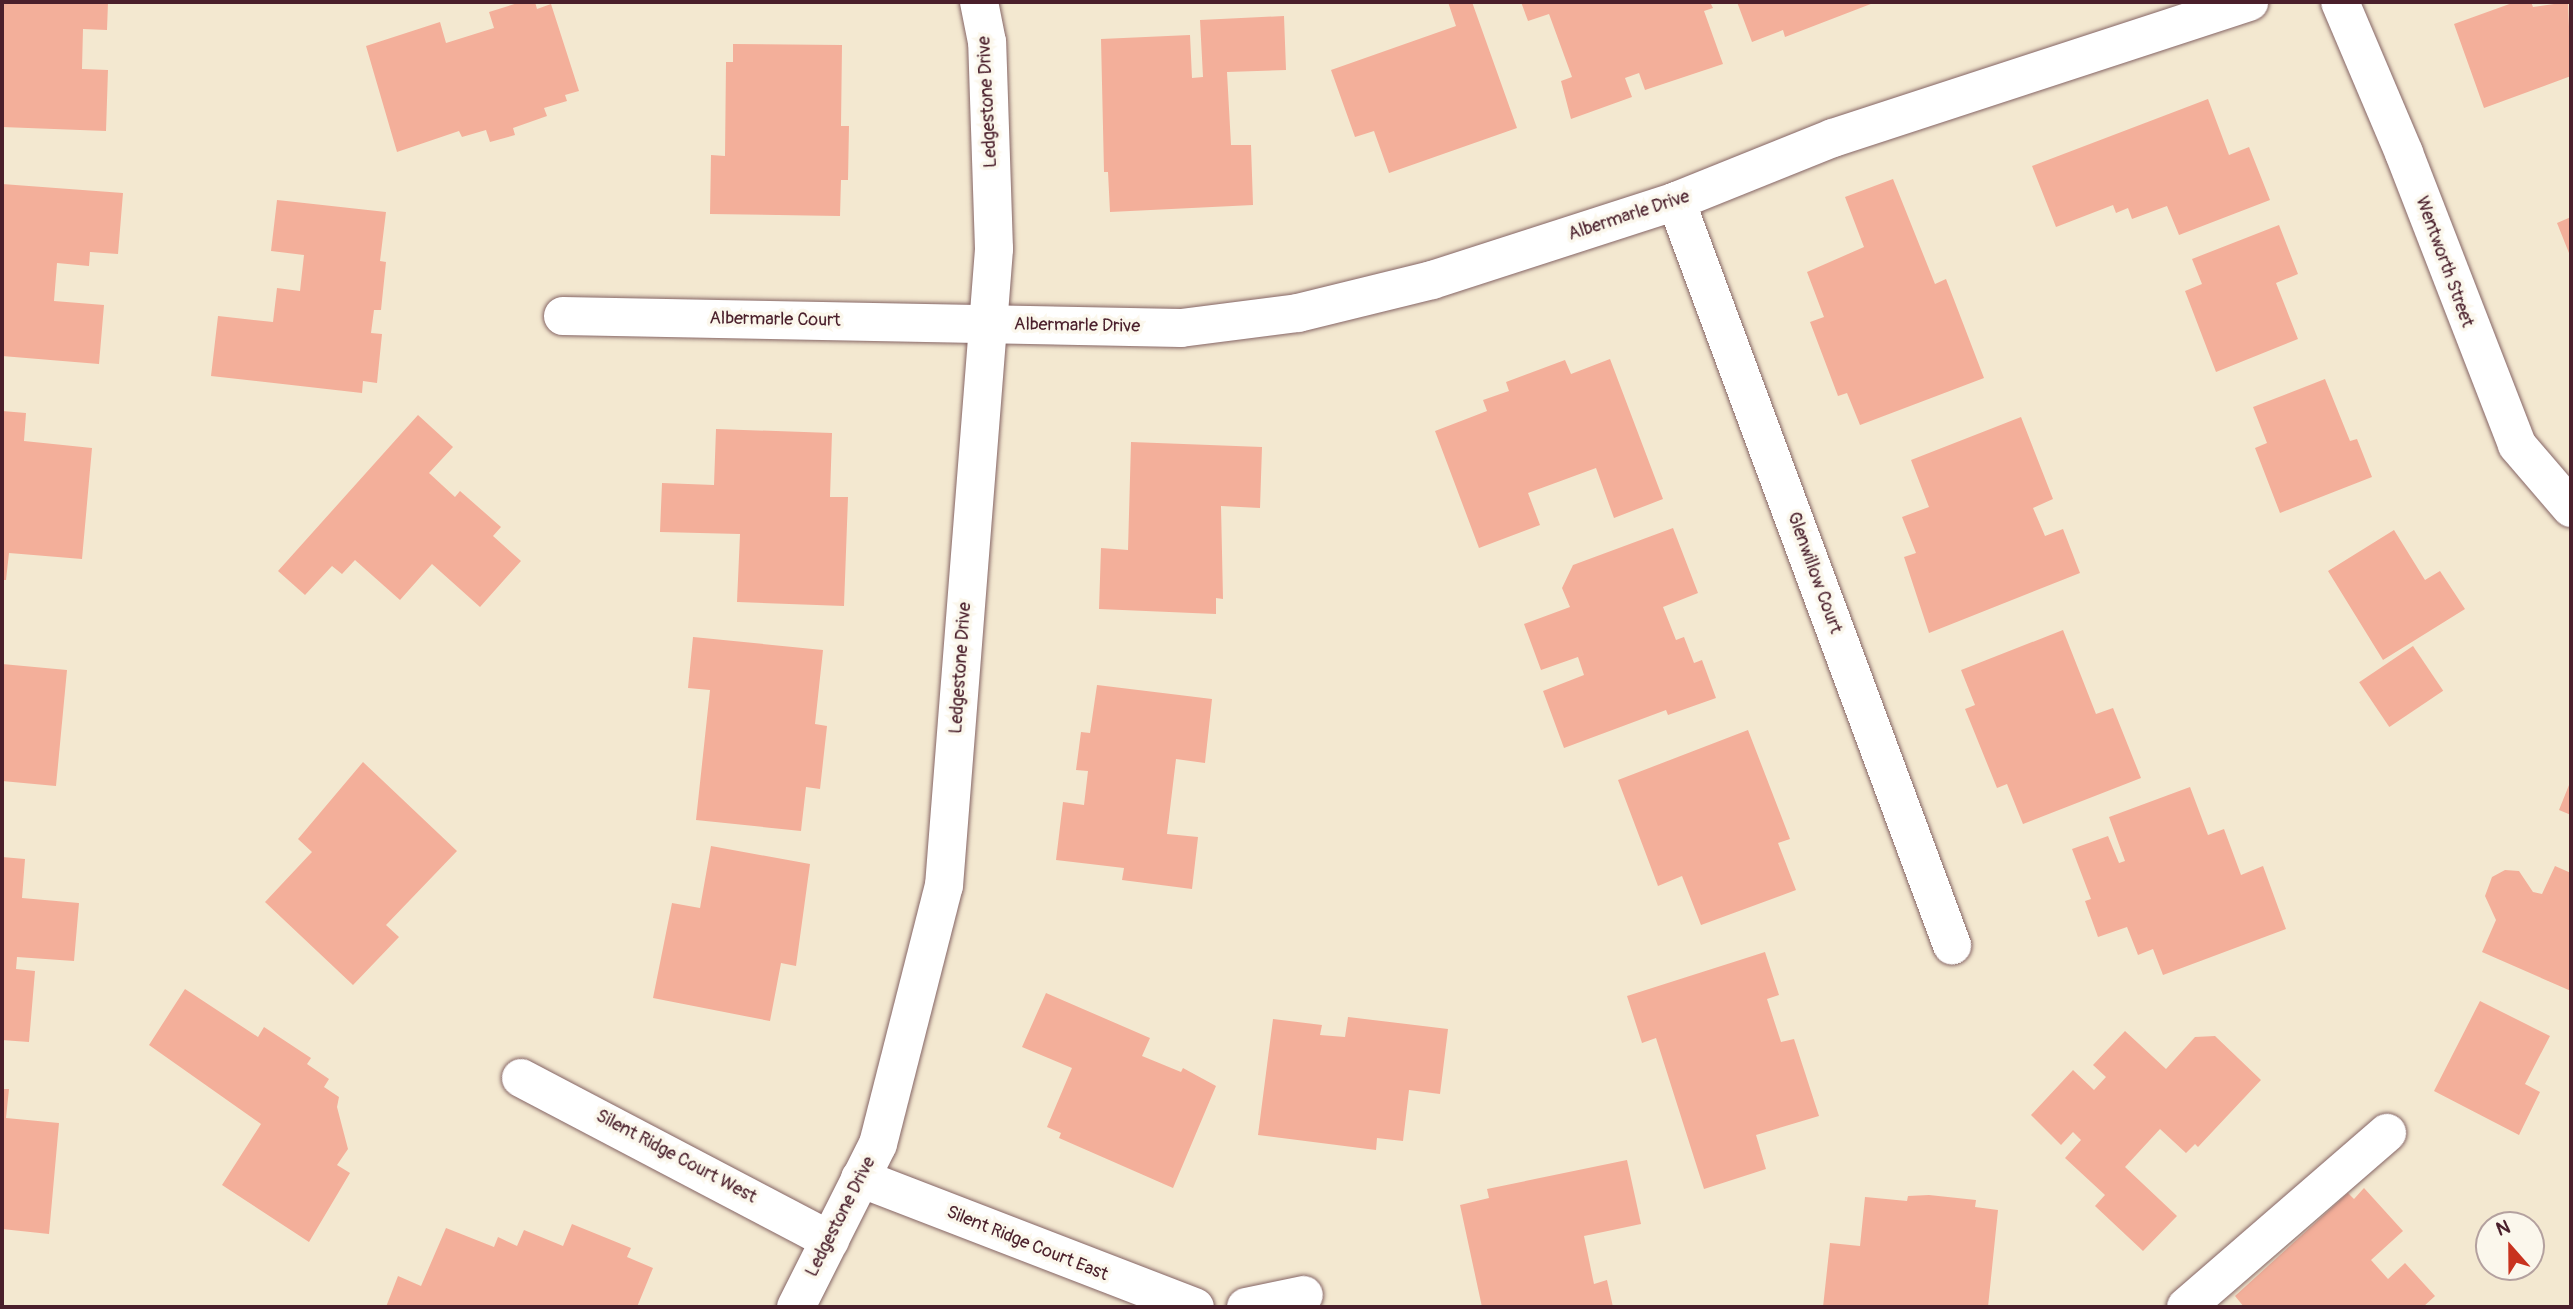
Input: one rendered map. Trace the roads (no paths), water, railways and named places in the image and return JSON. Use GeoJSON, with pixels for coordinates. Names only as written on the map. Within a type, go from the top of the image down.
{"type":"FeatureCollection","features":[{"type":"Feature","properties":{"kind":"street","name":"Ledgestone Drive"},"geometry":{"type":"LineString","coordinates":[[796,1307],[878,1144],[944,886],[988,324],[993,221],[987,42],[979,2]]}},
{"type":"Feature","properties":{"kind":"street","name":"Albermarle Drive"},"geometry":{"type":"LineString","coordinates":[[988,324],[1181,328],[1298,313],[1432,280],[1676,201],[1833,138],[2249,2]]}},
{"type":"Feature","properties":{"kind":"street","name":"Wentworth Street"},"geometry":{"type":"LineString","coordinates":[[2340,2],[2404,153],[2517,446],[2571,508]]}},
{"type":"Feature","properties":{"kind":"street","name":"Glenwillow Court"},"geometry":{"type":"LineString","coordinates":[[1676,201],[1952,945]]}},
{"type":"Feature","properties":{"kind":"street","name":"Albermarle Court"},"geometry":{"type":"LineString","coordinates":[[563,316],[988,324]]}},
{"type":"Feature","properties":{"kind":"street","name":"Silent Ridge Court West"},"geometry":{"type":"LineString","coordinates":[[521,1078],[830,1240]]}},
{"type":"Feature","properties":{"kind":"street"},"geometry":{"type":"LineString","coordinates":[[2186,1307],[2387,1133]]}},
{"type":"Feature","properties":{"kind":"street","name":"Silent Ridge Court East"},"geometry":{"type":"LineString","coordinates":[[860,1178],[1195,1307]]}},
{"type":"Feature","properties":{"kind":"street"},"geometry":{"type":"LineString","coordinates":[[1246,1307],[1304,1295]]}}]}
